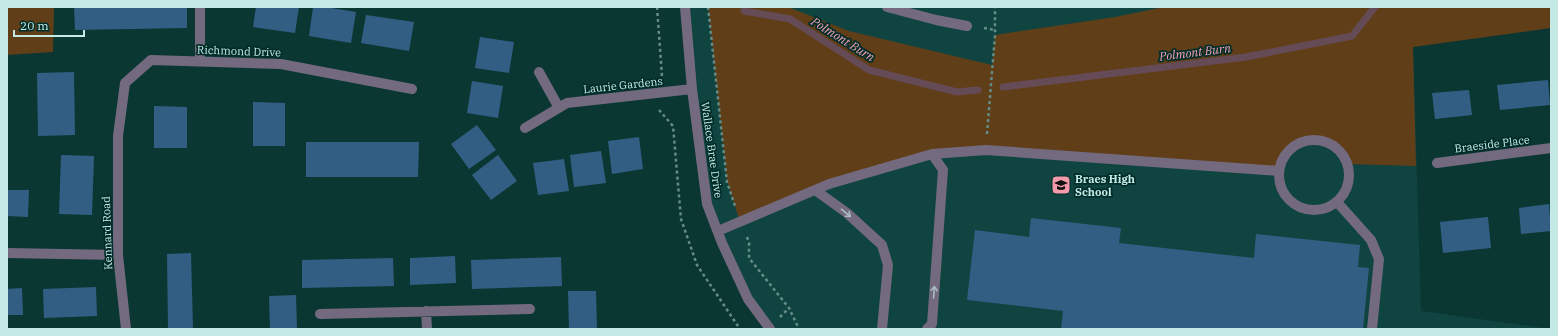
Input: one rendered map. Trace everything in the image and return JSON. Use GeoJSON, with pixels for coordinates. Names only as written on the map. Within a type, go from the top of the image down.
{"type":"FeatureCollection","features":[{"type":"Feature","properties":{"kind":"street"},"geometry":{"type":"LineString","coordinates":[[200,7],[200,61]]}},
{"type":"Feature","properties":{"kind":"street","name":"Wallace Brae Drive"},"geometry":{"type":"LineString","coordinates":[[685,7],[692,89],[707,204],[748,299],[770,329]]}},
{"type":"Feature","properties":{"kind":"street"},"geometry":{"type":"LineString","coordinates":[[887,7],[936,20],[967,26]]}},
{"type":"Feature","properties":{"kind":"street","name":"Richmond Drive"},"geometry":{"type":"LineString","coordinates":[[118,136],[125,83],[151,60],[281,64],[412,89]]}},
{"type":"Feature","properties":{"kind":"street"},"geometry":{"type":"LineString","coordinates":[[539,72],[559,108]]}},
{"type":"Feature","properties":{"kind":"street","name":"Laurie Gardens"},"geometry":{"type":"LineString","coordinates":[[525,128],[567,103],[692,89]]}},
{"type":"Feature","properties":{"kind":"street","name":"Kennard Road"},"geometry":{"type":"LineString","coordinates":[[118,136],[118,255],[126,329]]}},
{"type":"Feature","properties":{"kind":"street"},"geometry":{"type":"LineString","coordinates":[[1318,139],[1331,144],[1342,152],[1348,164],[1349,178],[1346,191],[1337,202],[1324,208],[1311,210],[1297,206],[1287,197],[1280,185],[1279,171],[1283,158],[1292,147],[1304,141],[1318,139]]}},
{"type":"Feature","properties":{"kind":"street","name":"Braeside Place"},"geometry":{"type":"LineString","coordinates":[[1437,163],[1551,148]]}},
{"type":"Feature","properties":{"kind":"street"},"geometry":{"type":"LineString","coordinates":[[718,231],[829,184],[932,154],[986,150],[1279,171]]}},
{"type":"Feature","properties":{"kind":"street"},"geometry":{"type":"LineString","coordinates":[[927,329],[932,324],[943,170],[932,154]]}},
{"type":"Feature","properties":{"kind":"street"},"geometry":{"type":"LineString","coordinates":[[815,190],[847,213],[882,245],[888,265],[882,329]]}},
{"type":"Feature","properties":{"kind":"street"},"geometry":{"type":"LineString","coordinates":[[1337,202],[1371,240],[1379,259],[1372,329]]}},
{"type":"Feature","properties":{"kind":"street"},"geometry":{"type":"LineString","coordinates":[[7,253],[118,255]]}},
{"type":"Feature","properties":{"kind":"street"},"geometry":{"type":"LineString","coordinates":[[320,314],[530,309]]}},
{"type":"Feature","properties":{"kind":"street"},"geometry":{"type":"LineString","coordinates":[[426,311],[427,329]]}},
{"type":"Feature","properties":{"kind":"path"},"geometry":{"type":"LineString","coordinates":[[657,7],[663,68],[662,92],[658,109],[673,126],[681,219],[698,265],[740,329]]}},
{"type":"Feature","properties":{"kind":"path"},"geometry":{"type":"LineString","coordinates":[[708,7],[727,182],[740,222],[749,243],[749,258],[788,308],[799,329]]}},
{"type":"Feature","properties":{"kind":"path"},"geometry":{"type":"LineString","coordinates":[[986,150],[995,35],[995,7]]}},
{"type":"Feature","properties":{"kind":"shaded area"},"geometry":{"type":"Polygon","coordinates":[[[7,7],[54,7],[53,52],[7,55],[7,7]]]}},
{"type":"Feature","properties":{"kind":"shaded area","name":"Braes High School"},"geometry":{"type":"Polygon","coordinates":[[[685,7],[1424,7],[1413,47],[1421,311],[1551,329],[770,329],[748,299],[707,204],[685,7]]]}},
{"type":"Feature","properties":{"kind":"shaded area"},"geometry":{"type":"Polygon","coordinates":[[[708,7],[788,7],[849,31],[992,65],[995,35],[1115,17],[1164,7],[1551,7],[1551,28],[1413,47],[1416,166],[1348,164],[1341,152],[1336,147],[1330,143],[1317,140],[1303,141],[1291,148],[1286,153],[1279,171],[986,150],[932,154],[829,184],[740,222],[727,181],[708,7]]]}},
{"type":"Feature","properties":{"kind":"building"},"geometry":{"type":"Polygon","coordinates":[[[74,7],[187,7],[187,28],[75,30],[74,7]]]}},
{"type":"Feature","properties":{"kind":"building"},"geometry":{"type":"Polygon","coordinates":[[[256,7],[299,7],[295,33],[253,27],[256,7]]]}},
{"type":"Feature","properties":{"kind":"building"},"geometry":{"type":"Polygon","coordinates":[[[313,7],[325,7],[356,12],[351,43],[309,36],[313,7]]]}},
{"type":"Feature","properties":{"kind":"building"},"geometry":{"type":"Polygon","coordinates":[[[366,15],[414,22],[409,51],[361,43],[366,15]]]}},
{"type":"Feature","properties":{"kind":"building"},"geometry":{"type":"Polygon","coordinates":[[[480,37],[514,42],[509,73],[475,68],[480,37]]]}},
{"type":"Feature","properties":{"kind":"building"},"geometry":{"type":"Polygon","coordinates":[[[74,72],[75,135],[38,136],[37,73],[74,72]]]}},
{"type":"Feature","properties":{"kind":"building"},"geometry":{"type":"Polygon","coordinates":[[[1548,80],[1550,105],[1500,110],[1497,85],[1548,80]]]}},
{"type":"Feature","properties":{"kind":"building"},"geometry":{"type":"Polygon","coordinates":[[[472,81],[503,86],[498,118],[467,113],[472,81]]]}},
{"type":"Feature","properties":{"kind":"building"},"geometry":{"type":"Polygon","coordinates":[[[1469,90],[1472,115],[1435,119],[1432,93],[1469,90]]]}},
{"type":"Feature","properties":{"kind":"building"},"geometry":{"type":"Polygon","coordinates":[[[253,102],[285,103],[285,146],[253,146],[253,102]]]}},
{"type":"Feature","properties":{"kind":"building"},"geometry":{"type":"Polygon","coordinates":[[[154,106],[187,107],[187,148],[154,148],[154,106]]]}},
{"type":"Feature","properties":{"kind":"building"},"geometry":{"type":"Polygon","coordinates":[[[477,125],[496,150],[469,169],[451,144],[477,125]]]}},
{"type":"Feature","properties":{"kind":"building"},"geometry":{"type":"Polygon","coordinates":[[[639,137],[643,169],[612,174],[608,141],[639,137]]]}},
{"type":"Feature","properties":{"kind":"building"},"geometry":{"type":"Polygon","coordinates":[[[306,142],[419,142],[418,177],[306,177],[306,142]]]}},
{"type":"Feature","properties":{"kind":"building"},"geometry":{"type":"Polygon","coordinates":[[[601,151],[606,183],[574,187],[570,155],[601,151]]]}},
{"type":"Feature","properties":{"kind":"building"},"geometry":{"type":"Polygon","coordinates":[[[61,155],[94,156],[92,215],[59,214],[61,155]]]}},
{"type":"Feature","properties":{"kind":"building"},"geometry":{"type":"Polygon","coordinates":[[[498,155],[517,181],[491,200],[472,175],[498,155]]]}},
{"type":"Feature","properties":{"kind":"building"},"geometry":{"type":"Polygon","coordinates":[[[564,159],[569,191],[538,195],[533,163],[564,159]]]}},
{"type":"Feature","properties":{"kind":"building"},"geometry":{"type":"Polygon","coordinates":[[[7,190],[29,190],[28,217],[7,216],[7,190]]]}},
{"type":"Feature","properties":{"kind":"building"},"geometry":{"type":"Polygon","coordinates":[[[1549,204],[1551,231],[1521,234],[1519,208],[1549,204]]]}},
{"type":"Feature","properties":{"kind":"building"},"geometry":{"type":"Polygon","coordinates":[[[1488,217],[1491,248],[1443,253],[1440,222],[1488,217]]]}},
{"type":"Feature","properties":{"kind":"building"},"geometry":{"type":"Polygon","coordinates":[[[1031,218],[1121,228],[1119,243],[1254,258],[1256,234],[1360,245],[1358,267],[1369,268],[1363,329],[1061,329],[1063,311],[967,300],[975,230],[1029,237],[1031,218]]]}},
{"type":"Feature","properties":{"kind":"building"},"geometry":{"type":"Polygon","coordinates":[[[191,253],[193,329],[168,329],[167,254],[191,253]]]}},
{"type":"Feature","properties":{"kind":"building"},"geometry":{"type":"Polygon","coordinates":[[[455,256],[456,283],[410,285],[410,258],[455,256]]]}},
{"type":"Feature","properties":{"kind":"building"},"geometry":{"type":"Polygon","coordinates":[[[561,257],[562,286],[472,289],[471,260],[561,257]]]}},
{"type":"Feature","properties":{"kind":"building"},"geometry":{"type":"Polygon","coordinates":[[[393,258],[394,286],[302,288],[302,260],[393,258]]]}},
{"type":"Feature","properties":{"kind":"building"},"geometry":{"type":"Polygon","coordinates":[[[96,287],[97,316],[44,318],[43,289],[96,287]]]}},
{"type":"Feature","properties":{"kind":"building"},"geometry":{"type":"Polygon","coordinates":[[[22,288],[23,315],[7,315],[7,289],[22,288]]]}},
{"type":"Feature","properties":{"kind":"building"},"geometry":{"type":"Polygon","coordinates":[[[568,291],[596,291],[597,329],[569,329],[568,291]]]}},
{"type":"Feature","properties":{"kind":"building"},"geometry":{"type":"Polygon","coordinates":[[[296,295],[297,329],[270,329],[269,296],[296,295]]]}},
{"type":"Feature","properties":{"kind":"waterway","name":"Polmont Burn"},"geometry":{"type":"LineString","coordinates":[[1003,87],[1246,57],[1352,36],[1375,7]]}},
{"type":"Feature","properties":{"kind":"waterway","name":"Polmont Burn"},"geometry":{"type":"LineString","coordinates":[[744,11],[790,19],[869,70],[957,92],[978,90]]}},
{"type":"Feature","properties":{"kind":"place","name":"Braes High School"},"geometry":{"type":"Point","coordinates":[1061,185]}}]}
